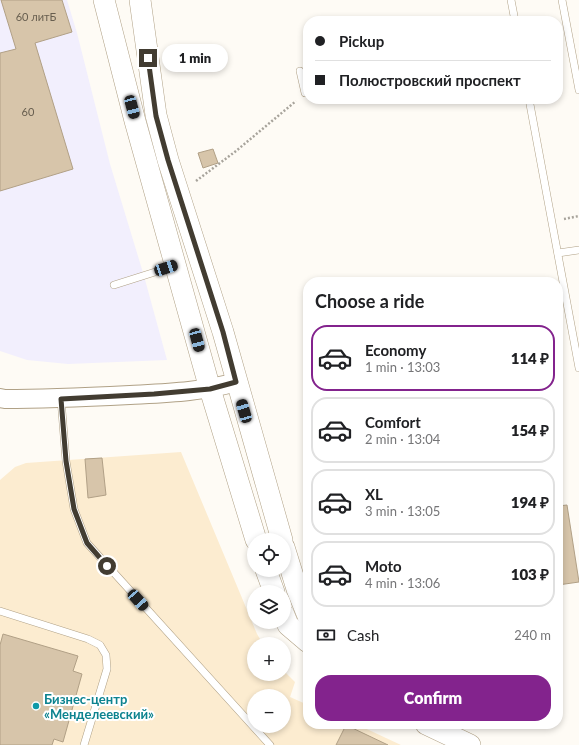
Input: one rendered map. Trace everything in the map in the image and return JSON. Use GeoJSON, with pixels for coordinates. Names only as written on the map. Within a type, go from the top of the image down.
{"type":"FeatureCollection","features":[{"type":"Feature","properties":{"kind":"main road"},"geometry":{"type":"LineString","coordinates":[[104,0],[135,121],[210,389],[254,533]]}},
{"type":"Feature","properties":{"kind":"main road"},"geometry":{"type":"LineString","coordinates":[[140,0],[156,116],[168,160],[223,332],[280,533]]}},
{"type":"Feature","properties":{"kind":"main road"},"geometry":{"type":"LineString","coordinates":[[291,570],[303,604]]}},
{"type":"Feature","properties":{"kind":"main road"},"geometry":{"type":"LineString","coordinates":[[291,628],[303,638]]}},
{"type":"Feature","properties":{"kind":"main road"},"geometry":{"type":"LineString","coordinates":[[436,729],[470,745]]}},
{"type":"Feature","properties":{"kind":"street"},"geometry":{"type":"LineString","coordinates":[[0,398],[5,400],[61,399],[154,394],[210,389],[236,382]]}},
{"type":"Feature","properties":{"kind":"lane"},"geometry":{"type":"LineString","coordinates":[[511,0],[514,16]]}},
{"type":"Feature","properties":{"kind":"lane"},"geometry":{"type":"LineString","coordinates":[[562,0],[579,90]]}},
{"type":"Feature","properties":{"kind":"lane"},"geometry":{"type":"LineString","coordinates":[[300,71],[303,80]]}},
{"type":"Feature","properties":{"kind":"lane"},"geometry":{"type":"LineString","coordinates":[[530,104],[558,253],[576,335],[579,368]]}},
{"type":"Feature","properties":{"kind":"lane"},"geometry":{"type":"LineString","coordinates":[[558,253],[579,250]]}},
{"type":"Feature","properties":{"kind":"lane"},"geometry":{"type":"LineString","coordinates":[[114,285],[176,265]]}},
{"type":"Feature","properties":{"kind":"lane"},"geometry":{"type":"LineString","coordinates":[[61,399],[70,489],[74,509],[87,543],[270,745]]}},
{"type":"Feature","properties":{"kind":"lane"},"geometry":{"type":"LineString","coordinates":[[0,611],[88,639],[100,645],[106,655],[107,669],[84,745]]}},
{"type":"Feature","properties":{"kind":"path"},"geometry":{"type":"LineString","coordinates":[[192,184],[236,151],[303,96]]}},
{"type":"Feature","properties":{"kind":"shaded area"},"geometry":{"type":"Polygon","coordinates":[[[0,0],[67,0],[77,33],[110,164],[144,276],[167,360],[68,364],[27,360],[0,351],[0,0]]]}},
{"type":"Feature","properties":{"kind":"shaded area"},"geometry":{"type":"Polygon","coordinates":[[[181,452],[247,610],[247,629],[255,629],[259,637],[247,637],[247,681],[291,681],[291,678],[295,682],[291,694],[291,689],[247,689],[247,733],[291,733],[291,697],[303,703],[303,729],[367,729],[401,745],[0,745],[0,480],[15,467],[26,463],[181,452]]]}},
{"type":"Feature","properties":{"kind":"building"},"geometry":{"type":"Polygon","coordinates":[[[1,0],[62,0],[72,32],[35,43],[73,169],[0,191],[0,53],[16,49],[1,0]]]}},
{"type":"Feature","properties":{"kind":"building"},"geometry":{"type":"Polygon","coordinates":[[[213,149],[218,163],[203,168],[198,153],[213,149]]]}},
{"type":"Feature","properties":{"kind":"building"},"geometry":{"type":"Polygon","coordinates":[[[102,458],[106,495],[88,498],[85,459],[102,458]]]}},
{"type":"Feature","properties":{"kind":"building"},"geometry":{"type":"Polygon","coordinates":[[[563,505],[567,505],[579,582],[563,584],[563,505]]]}},
{"type":"Feature","properties":{"kind":"building","name":"Бизнес-центр «Менделеевский»"},"geometry":{"type":"Polygon","coordinates":[[[3,634],[78,656],[73,671],[82,674],[63,742],[54,739],[52,745],[0,745],[0,645],[3,634]]]}},
{"type":"Feature","properties":{"kind":"building"},"geometry":{"type":"Polygon","coordinates":[[[344,729],[354,729],[388,745],[336,745],[344,729]]]}},
{"type":"Feature","properties":{"kind":"place","name":"Бизнес-центр «Менделеевский»"},"geometry":{"type":"Point","coordinates":[36,706]}},
{"type":"Feature","properties":{"kind":"route"},"geometry":{"type":"LineString","coordinates":[[107,566],[87,543],[74,509],[66,461],[61,399],[154,394],[210,389],[236,382],[223,332],[168,160],[156,116],[148,58]]}}]}
